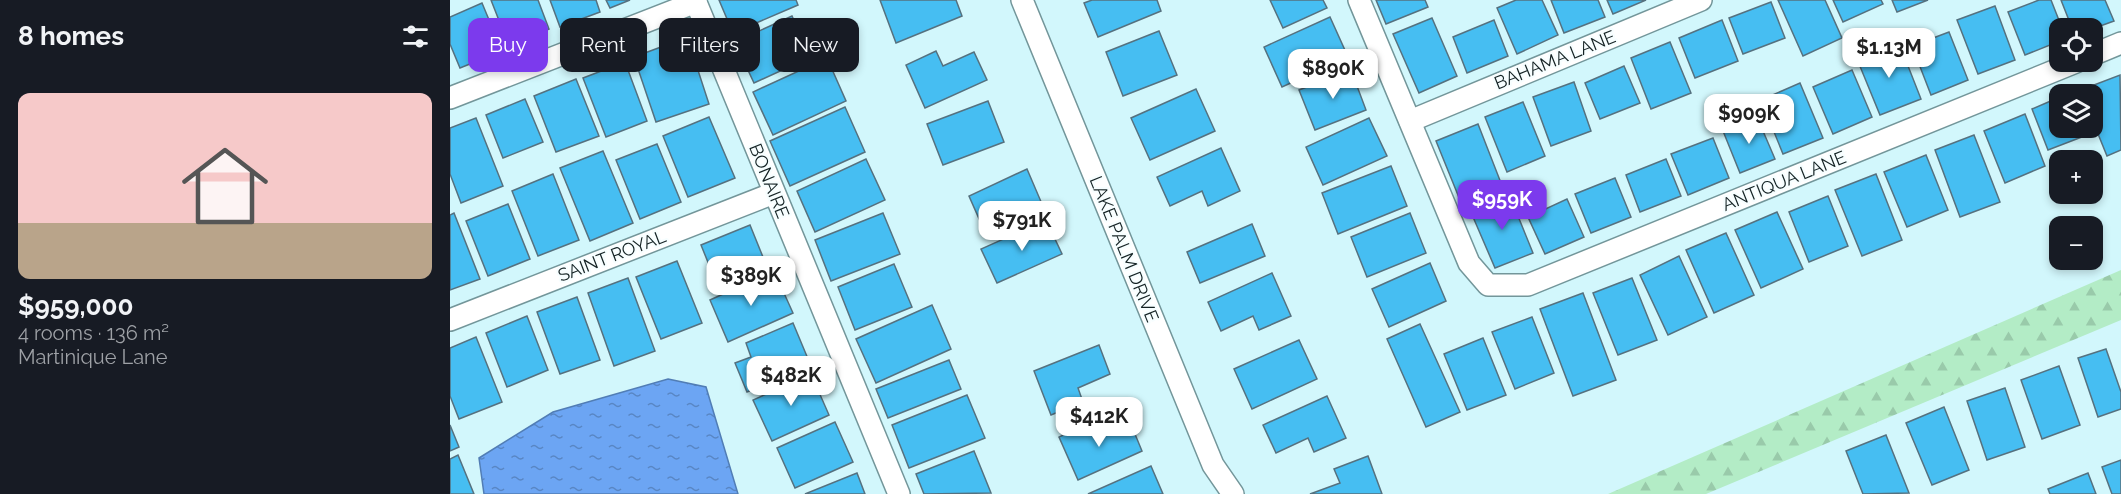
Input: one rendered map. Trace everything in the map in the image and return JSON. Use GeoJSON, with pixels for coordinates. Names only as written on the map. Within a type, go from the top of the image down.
{"type":"FeatureCollection","features":[{"type":"Feature","properties":{"kind":"street","name":"LAKE PALM DRIVE"},"geometry":{"type":"LineString","coordinates":[[1022,0],[1213,465],[1233,494]]}},
{"type":"Feature","properties":{"kind":"street"},"geometry":{"type":"LineString","coordinates":[[1359,0],[1410,121]]}},
{"type":"Feature","properties":{"kind":"street","name":"BAHAMA LANE"},"geometry":{"type":"LineString","coordinates":[[1410,121],[1701,0]]}},
{"type":"Feature","properties":{"kind":"street"},"geometry":{"type":"LineString","coordinates":[[450,98],[695,1]]}},
{"type":"Feature","properties":{"kind":"street","name":"BONAIRE"},"geometry":{"type":"LineString","coordinates":[[695,1],[899,494]]}},
{"type":"Feature","properties":{"kind":"street"},"geometry":{"type":"LineString","coordinates":[[2103,50],[2121,43]]}},
{"type":"Feature","properties":{"kind":"street","name":"ANTIQUA LANE"},"geometry":{"type":"LineString","coordinates":[[1410,121],[1468,263],[1488,285],[1528,285],[2051,72]]}},
{"type":"Feature","properties":{"kind":"street","name":"SAINT ROYAL"},"geometry":{"type":"LineString","coordinates":[[450,320],[774,193]]}},
{"type":"Feature","properties":{"kind":"green space"},"geometry":{"type":"Polygon","coordinates":[[[2121,270],[2121,320],[1706,494],[1608,494],[2121,270]]]}},
{"type":"Feature","properties":{"kind":"water"},"geometry":{"type":"Polygon","coordinates":[[[668,379],[706,387],[738,494],[484,494],[479,458],[553,412],[668,379]]]}},
{"type":"Feature","properties":{"kind":"building"},"geometry":{"type":"Polygon","coordinates":[[[491,0],[538,0],[545,18],[498,18],[491,0]]]}},
{"type":"Feature","properties":{"kind":"building"},"geometry":{"type":"Polygon","coordinates":[[[550,0],[596,0],[600,12],[584,18],[560,18],[560,27],[550,0]]]}},
{"type":"Feature","properties":{"kind":"building"},"geometry":{"type":"Polygon","coordinates":[[[606,0],[630,0],[610,8],[606,0]]]}},
{"type":"Feature","properties":{"kind":"building"},"geometry":{"type":"Polygon","coordinates":[[[719,0],[796,0],[798,5],[760,21],[760,18],[727,18],[719,0]]]}},
{"type":"Feature","properties":{"kind":"building"},"geometry":{"type":"Polygon","coordinates":[[[880,0],[956,0],[962,16],[896,43],[880,0]]]}},
{"type":"Feature","properties":{"kind":"building"},"geometry":{"type":"Polygon","coordinates":[[[1092,0],[1157,0],[1161,11],[1098,37],[1084,3],[1092,0]]]}},
{"type":"Feature","properties":{"kind":"building"},"geometry":{"type":"Polygon","coordinates":[[[1270,0],[1323,0],[1327,8],[1283,28],[1270,0]]]}},
{"type":"Feature","properties":{"kind":"building"},"geometry":{"type":"Polygon","coordinates":[[[1376,0],[1425,0],[1428,7],[1386,24],[1376,0]]]}},
{"type":"Feature","properties":{"kind":"building"},"geometry":{"type":"Polygon","coordinates":[[[1516,0],[1542,0],[1558,35],[1517,54],[1497,8],[1516,0]]]}},
{"type":"Feature","properties":{"kind":"building"},"geometry":{"type":"Polygon","coordinates":[[[1551,0],[1598,0],[1605,17],[1564,33],[1551,0]]]}},
{"type":"Feature","properties":{"kind":"building"},"geometry":{"type":"Polygon","coordinates":[[[1607,0],[1646,0],[1613,14],[1607,0]]]}},
{"type":"Feature","properties":{"kind":"building"},"geometry":{"type":"Polygon","coordinates":[[[1778,0],[1825,0],[1842,38],[1803,56],[1778,0]]]}},
{"type":"Feature","properties":{"kind":"building"},"geometry":{"type":"Polygon","coordinates":[[[1833,0],[1881,0],[1883,4],[1843,22],[1833,0]]]}},
{"type":"Feature","properties":{"kind":"building"},"geometry":{"type":"Polygon","coordinates":[[[1892,0],[1928,0],[1897,12],[1892,0]]]}},
{"type":"Feature","properties":{"kind":"building"},"geometry":{"type":"Polygon","coordinates":[[[2039,0],[2051,0],[2058,18],[2049,18],[2049,45],[2025,55],[2008,12],[2039,0]]]}},
{"type":"Feature","properties":{"kind":"building"},"geometry":{"type":"Polygon","coordinates":[[[2061,0],[2105,0],[2114,21],[2103,25],[2103,18],[2068,18],[2061,0]]]}},
{"type":"Feature","properties":{"kind":"building"},"geometry":{"type":"Polygon","coordinates":[[[1771,2],[1785,38],[1743,54],[1729,18],[1771,2]]]}},
{"type":"Feature","properties":{"kind":"building"},"geometry":{"type":"Polygon","coordinates":[[[482,3],[488,18],[468,18],[468,65],[460,68],[450,44],[450,17],[482,3]]]}},
{"type":"Feature","properties":{"kind":"building"},"geometry":{"type":"Polygon","coordinates":[[[1995,6],[2015,60],[1978,74],[1957,20],[1995,6]]]}},
{"type":"Feature","properties":{"kind":"building"},"geometry":{"type":"Polygon","coordinates":[[[1330,17],[1348,57],[1282,87],[1264,47],[1330,17]]]}},
{"type":"Feature","properties":{"kind":"building"},"geometry":{"type":"Polygon","coordinates":[[[1432,18],[1457,76],[1419,93],[1393,34],[1432,18]]]}},
{"type":"Feature","properties":{"kind":"building"},"geometry":{"type":"Polygon","coordinates":[[[1494,20],[1508,56],[1467,73],[1453,37],[1494,20]]]}},
{"type":"Feature","properties":{"kind":"building"},"geometry":{"type":"Polygon","coordinates":[[[1722,20],[1738,61],[1695,78],[1679,38],[1722,20]]]}},
{"type":"Feature","properties":{"kind":"building"},"geometry":{"type":"Polygon","coordinates":[[[772,25],[772,72],[778,72],[754,83],[749,72],[760,72],[760,31],[772,25]]]}},
{"type":"Feature","properties":{"kind":"building"},"geometry":{"type":"Polygon","coordinates":[[[1159,31],[1177,75],[1123,96],[1106,52],[1159,31]]]}},
{"type":"Feature","properties":{"kind":"building"},"geometry":{"type":"Polygon","coordinates":[[[1949,32],[1968,80],[1931,95],[1912,46],[1949,32]]]}},
{"type":"Feature","properties":{"kind":"building"},"geometry":{"type":"Polygon","coordinates":[[[1670,42],[1691,93],[1651,109],[1631,58],[1670,42]]]}},
{"type":"Feature","properties":{"kind":"building"},"geometry":{"type":"Polygon","coordinates":[[[1899,43],[1921,99],[1880,115],[1857,59],[1899,43]]]}},
{"type":"Feature","properties":{"kind":"building"},"geometry":{"type":"Polygon","coordinates":[[[659,48],[659,72],[699,72],[709,104],[656,122],[639,72],[647,72],[647,52],[659,48]]]}},
{"type":"Feature","properties":{"kind":"building"},"geometry":{"type":"Polygon","coordinates":[[[936,51],[943,66],[974,52],[987,80],[925,108],[906,65],[936,51]]]}},
{"type":"Feature","properties":{"kind":"building"},"geometry":{"type":"Polygon","coordinates":[[[1624,66],[1640,103],[1600,119],[1585,83],[1624,66]]]}},
{"type":"Feature","properties":{"kind":"building"},"geometry":{"type":"Polygon","coordinates":[[[1351,70],[1366,110],[1315,130],[1299,90],[1351,70]]]}},
{"type":"Feature","properties":{"kind":"building"},"geometry":{"type":"Polygon","coordinates":[[[1852,70],[1872,117],[1833,134],[1813,87],[1852,70]]]}},
{"type":"Feature","properties":{"kind":"building"},"geometry":{"type":"Polygon","coordinates":[[[599,72],[629,72],[647,121],[606,137],[583,78],[599,72]]]}},
{"type":"Feature","properties":{"kind":"building"},"geometry":{"type":"Polygon","coordinates":[[[797,72],[833,72],[846,101],[773,135],[753,92],[797,72]]]}},
{"type":"Feature","properties":{"kind":"building"},"geometry":{"type":"Polygon","coordinates":[[[2120,75],[2121,150],[2107,156],[2100,138],[2103,138],[2103,84],[2097,84],[2120,75]]]}},
{"type":"Feature","properties":{"kind":"building"},"geometry":{"type":"Polygon","coordinates":[[[576,79],[599,136],[556,152],[534,96],[576,79]]]}},
{"type":"Feature","properties":{"kind":"building"},"geometry":{"type":"Polygon","coordinates":[[[1574,82],[1591,131],[1551,146],[1533,97],[1574,82]]]}},
{"type":"Feature","properties":{"kind":"building"},"geometry":{"type":"Polygon","coordinates":[[[1800,83],[1823,138],[1783,154],[1761,100],[1800,83]]]}},
{"type":"Feature","properties":{"kind":"building"},"geometry":{"type":"Polygon","coordinates":[[[1196,89],[1215,131],[1150,160],[1131,118],[1196,89]]]}},
{"type":"Feature","properties":{"kind":"building"},"geometry":{"type":"Polygon","coordinates":[[[525,99],[543,142],[503,158],[486,115],[525,99]]]}},
{"type":"Feature","properties":{"kind":"building"},"geometry":{"type":"Polygon","coordinates":[[[988,101],[1004,142],[943,165],[927,124],[988,101]]]}},
{"type":"Feature","properties":{"kind":"building"},"geometry":{"type":"Polygon","coordinates":[[[1523,102],[1545,156],[1507,172],[1485,117],[1523,102]]]}},
{"type":"Feature","properties":{"kind":"building"},"geometry":{"type":"Polygon","coordinates":[[[2049,102],[2049,138],[2079,138],[2048,150],[2032,109],[2049,102]]]}},
{"type":"Feature","properties":{"kind":"building"},"geometry":{"type":"Polygon","coordinates":[[[845,107],[865,152],[790,186],[770,141],[845,107]]]}},
{"type":"Feature","properties":{"kind":"building"},"geometry":{"type":"Polygon","coordinates":[[[2025,114],[2045,166],[2005,183],[1984,131],[2025,114]]]}},
{"type":"Feature","properties":{"kind":"building"},"geometry":{"type":"Polygon","coordinates":[[[709,117],[735,178],[688,197],[663,136],[709,117]]]}},
{"type":"Feature","properties":{"kind":"building"},"geometry":{"type":"Polygon","coordinates":[[[1757,117],[1775,159],[1740,173],[1723,131],[1757,117]]]}},
{"type":"Feature","properties":{"kind":"building"},"geometry":{"type":"Polygon","coordinates":[[[476,118],[503,186],[461,203],[450,174],[450,128],[476,118]]]}},
{"type":"Feature","properties":{"kind":"building"},"geometry":{"type":"Polygon","coordinates":[[[1369,118],[1387,156],[1323,185],[1306,147],[1369,118]]]}},
{"type":"Feature","properties":{"kind":"building"},"geometry":{"type":"Polygon","coordinates":[[[1478,124],[1501,183],[1460,200],[1436,141],[1478,124]]]}},
{"type":"Feature","properties":{"kind":"building"},"geometry":{"type":"Polygon","coordinates":[[[1974,135],[2000,202],[1960,217],[1935,150],[1974,135]]]}},
{"type":"Feature","properties":{"kind":"building"},"geometry":{"type":"Polygon","coordinates":[[[1713,138],[1729,178],[1688,195],[1671,154],[1713,138]]]}},
{"type":"Feature","properties":{"kind":"building"},"geometry":{"type":"Polygon","coordinates":[[[657,144],[681,202],[640,219],[616,160],[657,144]]]}},
{"type":"Feature","properties":{"kind":"building"},"geometry":{"type":"Polygon","coordinates":[[[1221,148],[1240,191],[1208,206],[1202,191],[1170,206],[1157,177],[1221,148]]]}},
{"type":"Feature","properties":{"kind":"building"},"geometry":{"type":"Polygon","coordinates":[[[603,151],[633,223],[590,241],[560,168],[603,151]]]}},
{"type":"Feature","properties":{"kind":"building"},"geometry":{"type":"Polygon","coordinates":[[[1926,155],[1948,210],[1907,227],[1884,172],[1926,155]]]}},
{"type":"Feature","properties":{"kind":"building"},"geometry":{"type":"Polygon","coordinates":[[[866,159],[885,200],[815,232],[797,191],[866,159]]]}},
{"type":"Feature","properties":{"kind":"building"},"geometry":{"type":"Polygon","coordinates":[[[1666,159],[1681,196],[1640,212],[1626,175],[1666,159]]]}},
{"type":"Feature","properties":{"kind":"building"},"geometry":{"type":"Polygon","coordinates":[[[1391,166],[1407,206],[1338,234],[1322,193],[1391,166]]]}},
{"type":"Feature","properties":{"kind":"building"},"geometry":{"type":"Polygon","coordinates":[[[1027,169],[1042,204],[984,230],[969,196],[1027,169]]]}},
{"type":"Feature","properties":{"kind":"building"},"geometry":{"type":"Polygon","coordinates":[[[553,174],[579,240],[538,256],[512,191],[553,174]]]}},
{"type":"Feature","properties":{"kind":"building"},"geometry":{"type":"Polygon","coordinates":[[[1876,174],[1902,240],[1862,256],[1835,190],[1876,174]]]}},
{"type":"Feature","properties":{"kind":"building"},"geometry":{"type":"Polygon","coordinates":[[[1615,178],[1631,217],[1591,233],[1575,194],[1615,178]]]}},
{"type":"Feature","properties":{"kind":"building"},"geometry":{"type":"Polygon","coordinates":[[[1509,194],[1533,253],[1495,268],[1470,210],[1509,194]]]}},
{"type":"Feature","properties":{"kind":"building"},"geometry":{"type":"Polygon","coordinates":[[[1828,196],[1848,246],[1809,262],[1789,212],[1828,196]]]}},
{"type":"Feature","properties":{"kind":"building"},"geometry":{"type":"Polygon","coordinates":[[[1567,199],[1584,237],[1545,254],[1528,217],[1567,199]]]}},
{"type":"Feature","properties":{"kind":"building"},"geometry":{"type":"Polygon","coordinates":[[[508,204],[530,259],[488,276],[466,221],[508,204]]]}},
{"type":"Feature","properties":{"kind":"building"},"geometry":{"type":"Polygon","coordinates":[[[1777,212],[1803,269],[1761,288],[1735,230],[1777,212]]]}},
{"type":"Feature","properties":{"kind":"building"},"geometry":{"type":"Polygon","coordinates":[[[454,213],[480,279],[450,290],[450,215],[454,213]]]}},
{"type":"Feature","properties":{"kind":"building"},"geometry":{"type":"Polygon","coordinates":[[[883,213],[900,254],[831,281],[815,240],[883,213]]]}},
{"type":"Feature","properties":{"kind":"building"},"geometry":{"type":"Polygon","coordinates":[[[1410,213],[1426,253],[1367,277],[1351,237],[1410,213]]]}},
{"type":"Feature","properties":{"kind":"building"},"geometry":{"type":"Polygon","coordinates":[[[1046,220],[1062,254],[997,283],[981,249],[1046,220]]]}},
{"type":"Feature","properties":{"kind":"building"},"geometry":{"type":"Polygon","coordinates":[[[1252,224],[1265,256],[1200,283],[1187,252],[1252,224]]]}},
{"type":"Feature","properties":{"kind":"building"},"geometry":{"type":"Polygon","coordinates":[[[750,225],[767,267],[718,287],[701,245],[750,225]]]}},
{"type":"Feature","properties":{"kind":"building"},"geometry":{"type":"Polygon","coordinates":[[[1726,233],[1754,295],[1714,313],[1686,250],[1726,233]]]}},
{"type":"Feature","properties":{"kind":"building"},"geometry":{"type":"Polygon","coordinates":[[[1679,256],[1707,317],[1668,335],[1640,275],[1679,256]]]}},
{"type":"Feature","properties":{"kind":"building"},"geometry":{"type":"Polygon","coordinates":[[[677,261],[702,323],[661,339],[636,277],[677,261]]]}},
{"type":"Feature","properties":{"kind":"building"},"geometry":{"type":"Polygon","coordinates":[[[1430,263],[1446,301],[1389,327],[1372,289],[1430,263]]]}},
{"type":"Feature","properties":{"kind":"building"},"geometry":{"type":"Polygon","coordinates":[[[894,264],[912,307],[855,330],[838,287],[894,264]]]}},
{"type":"Feature","properties":{"kind":"building"},"geometry":{"type":"Polygon","coordinates":[[[774,271],[793,313],[728,342],[710,300],[774,271]]]}},
{"type":"Feature","properties":{"kind":"building"},"geometry":{"type":"Polygon","coordinates":[[[1272,273],[1291,316],[1259,330],[1253,316],[1221,331],[1208,302],[1272,273]]]}},
{"type":"Feature","properties":{"kind":"building"},"geometry":{"type":"Polygon","coordinates":[[[628,278],[655,351],[614,366],[588,293],[628,278]]]}},
{"type":"Feature","properties":{"kind":"building"},"geometry":{"type":"Polygon","coordinates":[[[1632,278],[1657,340],[1618,355],[1593,293],[1632,278]]]}},
{"type":"Feature","properties":{"kind":"building"},"geometry":{"type":"Polygon","coordinates":[[[1583,293],[1616,380],[1573,396],[1540,309],[1583,293]]]}},
{"type":"Feature","properties":{"kind":"building"},"geometry":{"type":"Polygon","coordinates":[[[577,297],[600,360],[560,374],[537,312],[577,297]]]}},
{"type":"Feature","properties":{"kind":"building"},"geometry":{"type":"Polygon","coordinates":[[[932,305],[951,349],[876,383],[856,339],[932,305]]]}},
{"type":"Feature","properties":{"kind":"building"},"geometry":{"type":"Polygon","coordinates":[[[527,316],[548,370],[507,387],[486,333],[527,316]]]}},
{"type":"Feature","properties":{"kind":"building"},"geometry":{"type":"Polygon","coordinates":[[[1532,317],[1554,373],[1515,389],[1492,332],[1532,317]]]}},
{"type":"Feature","properties":{"kind":"building"},"geometry":{"type":"Polygon","coordinates":[[[793,323],[811,366],[747,392],[735,363],[751,357],[746,343],[793,323]]]}},
{"type":"Feature","properties":{"kind":"building"},"geometry":{"type":"Polygon","coordinates":[[[1420,324],[1460,412],[1426,427],[1387,339],[1420,324]]]}},
{"type":"Feature","properties":{"kind":"building"},"geometry":{"type":"Polygon","coordinates":[[[476,337],[502,402],[459,419],[450,396],[450,348],[476,337]]]}},
{"type":"Feature","properties":{"kind":"building"},"geometry":{"type":"Polygon","coordinates":[[[1483,338],[1506,395],[1467,410],[1444,354],[1483,338]]]}},
{"type":"Feature","properties":{"kind":"building"},"geometry":{"type":"Polygon","coordinates":[[[1299,340],[1317,379],[1252,409],[1234,369],[1299,340]]]}},
{"type":"Feature","properties":{"kind":"building"},"geometry":{"type":"Polygon","coordinates":[[[1099,345],[1110,374],[1078,388],[1083,402],[1051,415],[1034,371],[1099,345]]]}},
{"type":"Feature","properties":{"kind":"building"},"geometry":{"type":"Polygon","coordinates":[[[2106,349],[2121,392],[2121,409],[2098,417],[2078,358],[2106,349]]]}},
{"type":"Feature","properties":{"kind":"building"},"geometry":{"type":"Polygon","coordinates":[[[949,360],[961,389],[888,418],[876,389],[949,360]]]}},
{"type":"Feature","properties":{"kind":"building"},"geometry":{"type":"Polygon","coordinates":[[[2059,366],[2080,425],[2042,439],[2021,380],[2059,366]]]}},
{"type":"Feature","properties":{"kind":"building"},"geometry":{"type":"Polygon","coordinates":[[[811,374],[829,415],[772,441],[753,400],[811,374]]]}},
{"type":"Feature","properties":{"kind":"building"},"geometry":{"type":"Polygon","coordinates":[[[2005,388],[2025,447],[1987,460],[1967,401],[2005,388]]]}},
{"type":"Feature","properties":{"kind":"building"},"geometry":{"type":"Polygon","coordinates":[[[967,395],[985,438],[909,468],[892,425],[967,395]]]}},
{"type":"Feature","properties":{"kind":"building"},"geometry":{"type":"Polygon","coordinates":[[[1327,396],[1346,438],[1314,452],[1308,438],[1276,453],[1263,425],[1327,396]]]}},
{"type":"Feature","properties":{"kind":"building"},"geometry":{"type":"Polygon","coordinates":[[[1944,407],[1969,470],[1932,485],[1906,423],[1944,407]]]}},
{"type":"Feature","properties":{"kind":"building"},"geometry":{"type":"Polygon","coordinates":[[[835,422],[853,462],[795,488],[777,448],[835,422]]]}},
{"type":"Feature","properties":{"kind":"building"},"geometry":{"type":"Polygon","coordinates":[[[1091,422],[1098,437],[1130,422],[1142,451],[1078,480],[1059,437],[1091,422]]]}},
{"type":"Feature","properties":{"kind":"building"},"geometry":{"type":"Polygon","coordinates":[[[450,425],[459,447],[450,451],[450,425]]]}},
{"type":"Feature","properties":{"kind":"building"},"geometry":{"type":"Polygon","coordinates":[[[1886,435],[1909,493],[1863,494],[1846,451],[1886,435]]]}},
{"type":"Feature","properties":{"kind":"building"},"geometry":{"type":"Polygon","coordinates":[[[974,451],[991,493],[924,494],[916,474],[974,451]]]}},
{"type":"Feature","properties":{"kind":"building"},"geometry":{"type":"Polygon","coordinates":[[[458,455],[474,494],[450,494],[450,459],[458,455]]]}},
{"type":"Feature","properties":{"kind":"building"},"geometry":{"type":"Polygon","coordinates":[[[1368,456],[1382,494],[1310,494],[1340,483],[1334,469],[1368,456]]]}},
{"type":"Feature","properties":{"kind":"building"},"geometry":{"type":"Polygon","coordinates":[[[2121,460],[2121,494],[2112,494],[2102,467],[2121,460]]]}},
{"type":"Feature","properties":{"kind":"building"},"geometry":{"type":"Polygon","coordinates":[[[1151,466],[1163,494],[1088,494],[1151,466]]]}},
{"type":"Feature","properties":{"kind":"building"},"geometry":{"type":"Polygon","coordinates":[[[857,473],[865,494],[805,494],[857,473]]]}},
{"type":"Feature","properties":{"kind":"building"},"geometry":{"type":"Polygon","coordinates":[[[2088,473],[2096,494],[2050,494],[2048,489],[2088,473]]]}}]}
